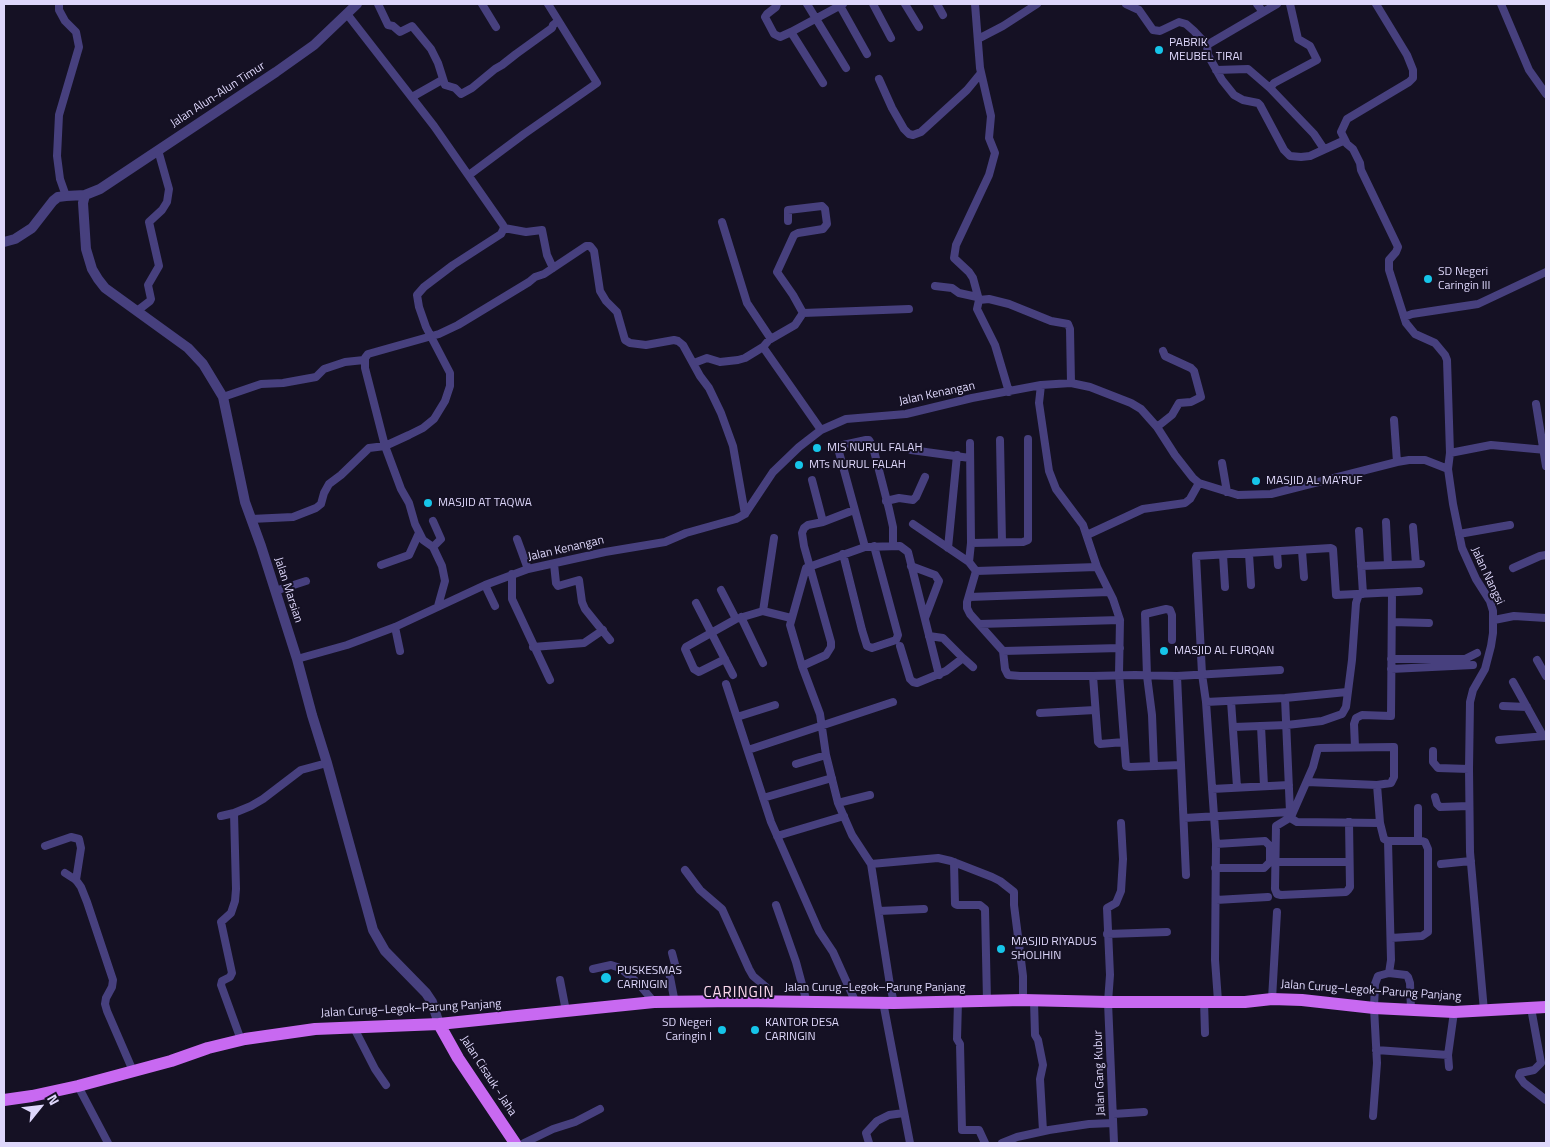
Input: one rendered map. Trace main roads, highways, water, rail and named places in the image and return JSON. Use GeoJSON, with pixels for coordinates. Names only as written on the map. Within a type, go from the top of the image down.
{"type":"FeatureCollection","features":[{"type":"Feature","properties":{"kind":"main road","name":"Jalan Curug–Legok–Parung Panjang"},"geometry":{"type":"LineString","coordinates":[[4,1100],[78,1086],[241,1040],[315,1029],[439,1024],[654,1002],[888,1003],[1028,1000],[1245,1002],[1272,999],[1302,1000],[1374,1008],[1454,1012],[1546,1007]]}},
{"type":"Feature","properties":{"kind":"main road","name":"Jalan Cisauk - Jaha"},"geometry":{"type":"LineString","coordinates":[[439,1024],[510,1142]]}},
{"type":"Feature","properties":{"kind":"place","name":"PABRIK MEUBEL TIRAI"},"geometry":{"type":"Point","coordinates":[1159,50]}},
{"type":"Feature","properties":{"kind":"place","name":"SD Negeri Caringin III"},"geometry":{"type":"Point","coordinates":[1428,279]}},
{"type":"Feature","properties":{"kind":"place","name":"MIS NURUL FALAH"},"geometry":{"type":"Point","coordinates":[817,448]}},
{"type":"Feature","properties":{"kind":"place","name":"MTs NURUL FALAH"},"geometry":{"type":"Point","coordinates":[799,465]}},
{"type":"Feature","properties":{"kind":"place","name":"MASJID AL MA'RUF"},"geometry":{"type":"Point","coordinates":[1256,481]}},
{"type":"Feature","properties":{"kind":"place","name":"MASJID AT TAQWA"},"geometry":{"type":"Point","coordinates":[428,503]}},
{"type":"Feature","properties":{"kind":"place","name":"MASJID AL FURQAN"},"geometry":{"type":"Point","coordinates":[1164,651]}},
{"type":"Feature","properties":{"kind":"place","name":"MASJID RIYADUS SHOLIHIN"},"geometry":{"type":"Point","coordinates":[1001,949]}},
{"type":"Feature","properties":{"kind":"place","name":"PUSKESMAS CARINGIN"},"geometry":{"type":"Point","coordinates":[606,978]}},
{"type":"Feature","properties":{"kind":"place","name":"SD Negeri Caringin I"},"geometry":{"type":"Point","coordinates":[722,1030]}},
{"type":"Feature","properties":{"kind":"place","name":"KANTOR DESA CARINGIN"},"geometry":{"type":"Point","coordinates":[755,1030]}},
{"type":"Feature","properties":{"kind":"district","name":"CARINGIN"},"geometry":{"type":"Point","coordinates":[739,993]}}]}
